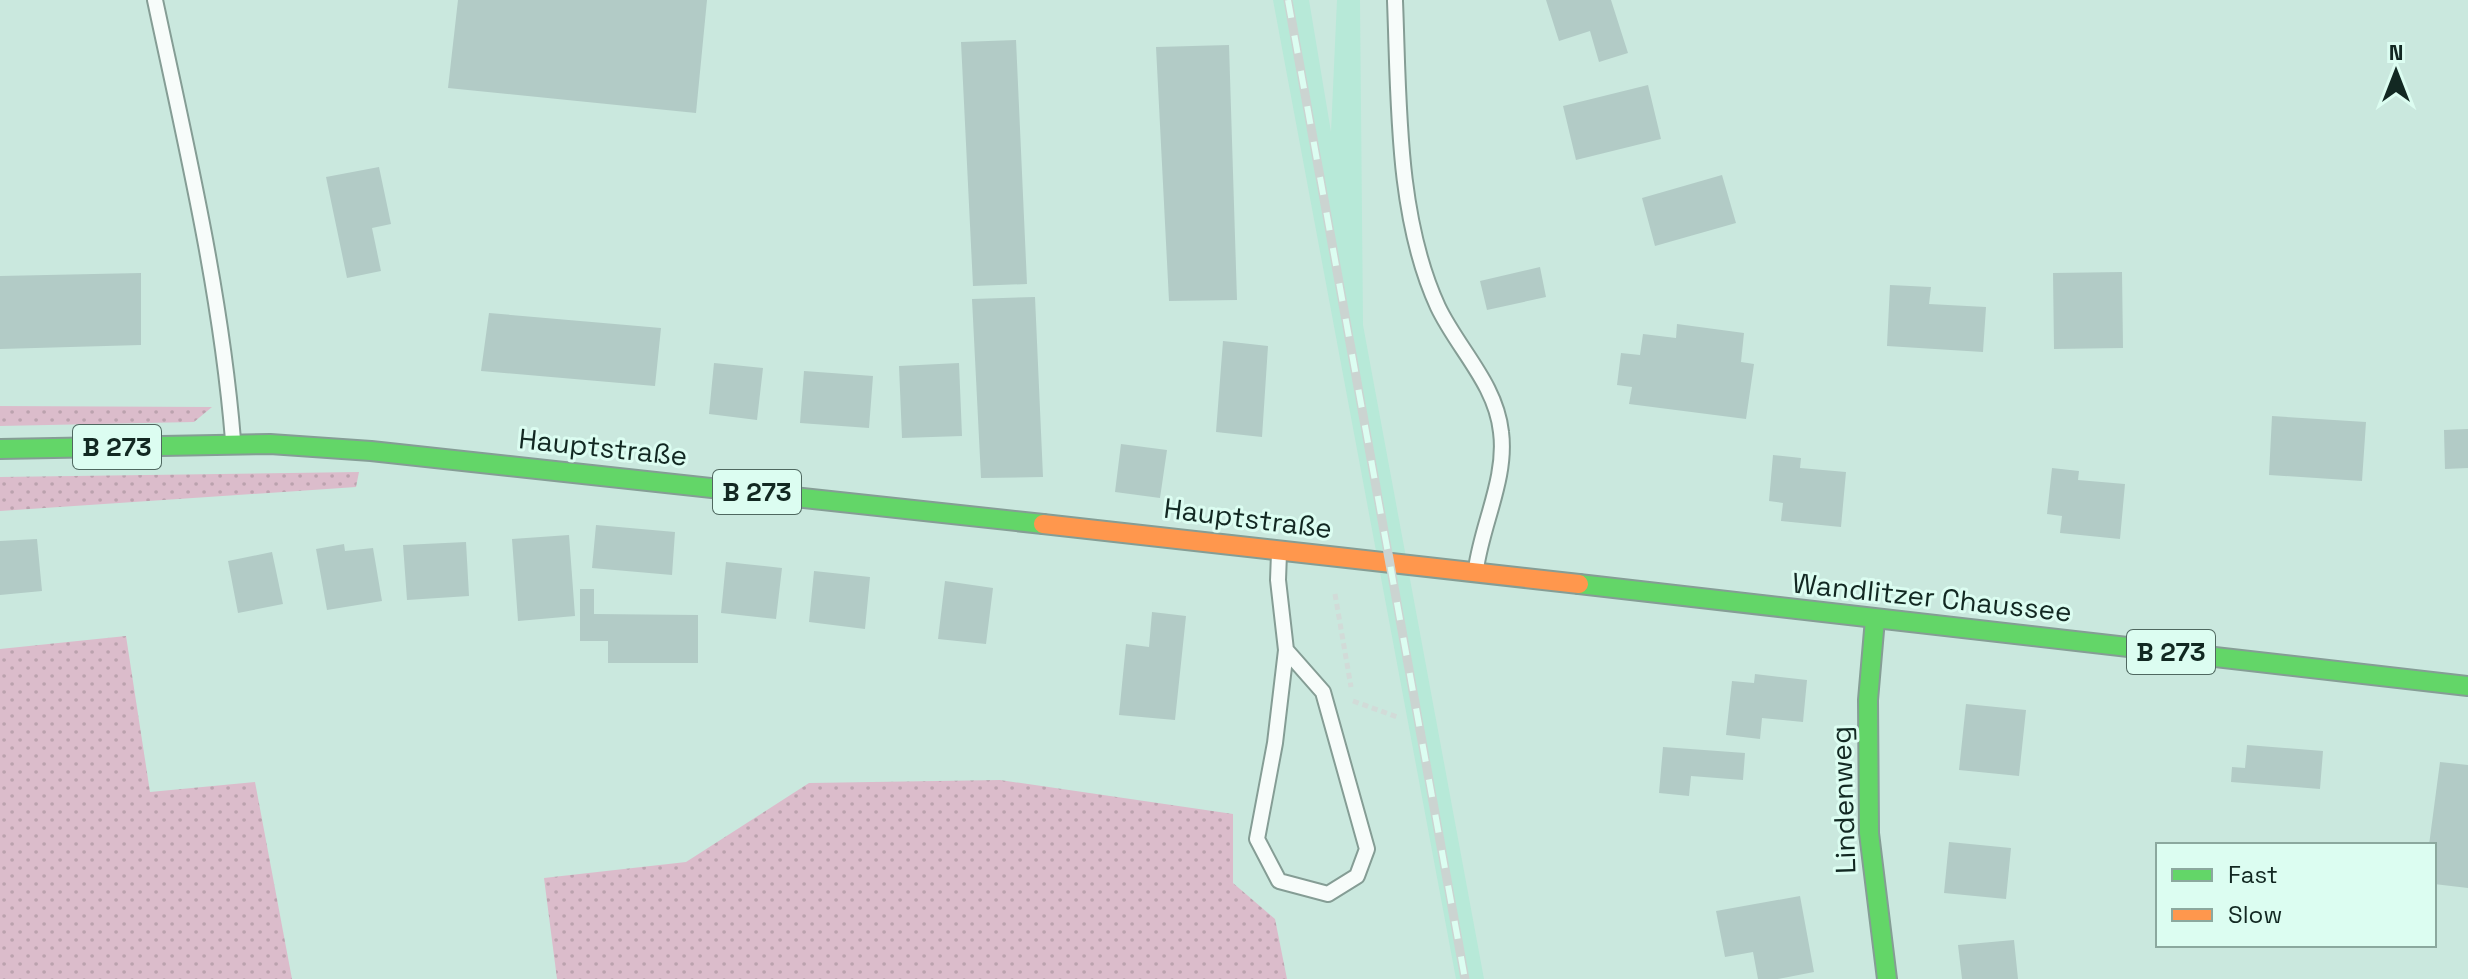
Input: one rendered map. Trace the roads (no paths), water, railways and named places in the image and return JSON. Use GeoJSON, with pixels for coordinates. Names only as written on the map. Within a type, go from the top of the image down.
{"type":"FeatureCollection","features":[{"type":"Feature","properties":{"kind":"main road","name":"Hauptstraße"},"geometry":{"type":"LineString","coordinates":[[0,449],[233,444],[371,451],[1390,563]]}},
{"type":"Feature","properties":{"kind":"main road","name":"Wandlitzer Chaussee"},"geometry":{"type":"LineString","coordinates":[[1390,563],[2468,686]]}},
{"type":"Feature","properties":{"kind":"main road","name":"Lindenweg"},"geometry":{"type":"LineString","coordinates":[[1875,619],[1868,700],[1869,833],[1887,979]]}},
{"type":"Feature","properties":{"kind":"lane"},"geometry":{"type":"LineString","coordinates":[[155,0],[199,211],[230,399],[233,444]]}},
{"type":"Feature","properties":{"kind":"lane"},"geometry":{"type":"LineString","coordinates":[[1395,1],[1404,167],[1413,231],[1439,307],[1488,389],[1501,431],[1499,477],[1480,540],[1475,573]]}},
{"type":"Feature","properties":{"kind":"lane"},"geometry":{"type":"LineString","coordinates":[[1279,549],[1278,580],[1286,650],[1275,743],[1257,839],[1279,881],[1328,894],[1357,876],[1367,849],[1323,692],[1286,650]]}},
{"type":"Feature","properties":{"kind":"railway"},"geometry":{"type":"LineString","coordinates":[[1288,0],[1465,979]]}}]}
